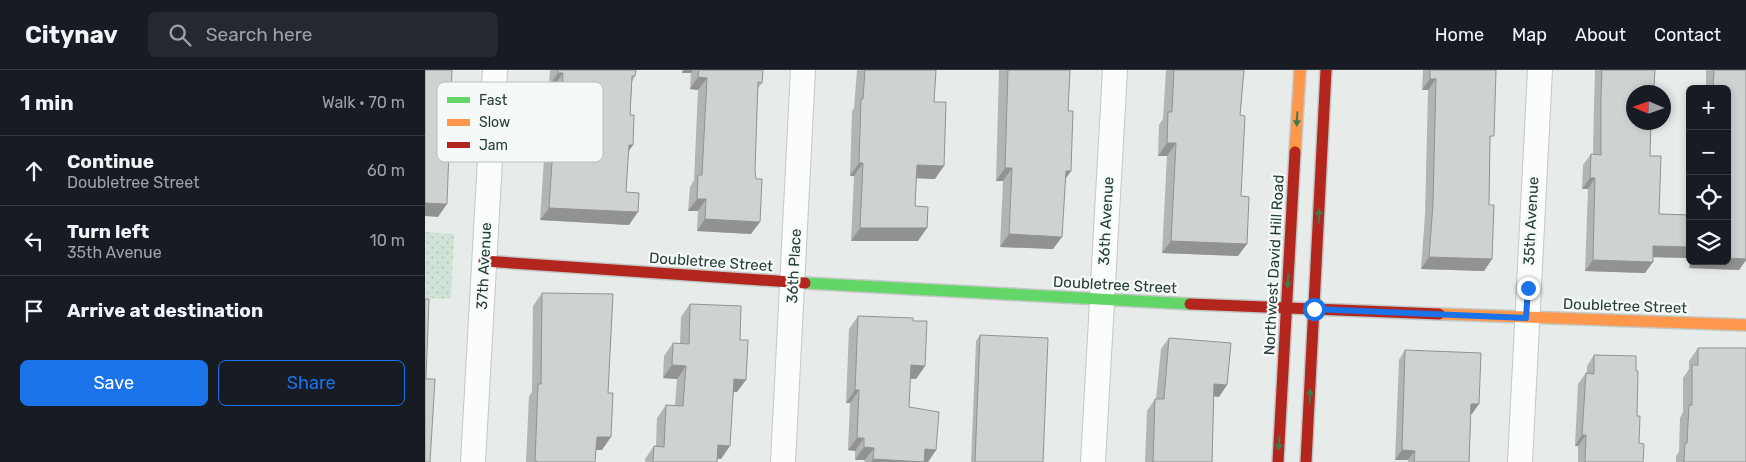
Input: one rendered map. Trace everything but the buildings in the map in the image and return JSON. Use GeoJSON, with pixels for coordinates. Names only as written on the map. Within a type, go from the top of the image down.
{"type":"FeatureCollection","features":[{"type":"Feature","properties":{"kind":"street","name":"36th Place"},"geometry":{"type":"LineString","coordinates":[[783,462],[794,282],[803,70]]}},
{"type":"Feature","properties":{"kind":"street","name":"36th Avenue"},"geometry":{"type":"LineString","coordinates":[[1093,462],[1115,70]]}},
{"type":"Feature","properties":{"kind":"street","name":"Northwest David Hill Road"},"geometry":{"type":"LineString","coordinates":[[1279,462],[1300,70]]}},
{"type":"Feature","properties":{"kind":"street"},"geometry":{"type":"LineString","coordinates":[[1306,462],[1327,70]]}},
{"type":"Feature","properties":{"kind":"street","name":"35th Avenue"},"geometry":{"type":"LineString","coordinates":[[1520,462],[1540,70]]}},
{"type":"Feature","properties":{"kind":"street","name":"37th Avenue"},"geometry":{"type":"LineString","coordinates":[[473,462],[490,162]]}},
{"type":"Feature","properties":{"kind":"street","name":"Doubletree Street"},"geometry":{"type":"LineString","coordinates":[[484,261],[794,282],[1102,299],[1526,318],[1746,325]]}},
{"type":"Feature","properties":{"kind":"green space"},"geometry":{"type":"Polygon","coordinates":[[[425,232],[454,234],[451,299],[425,298],[425,232]]]}},
{"type":"Feature","properties":{"kind":"traffic: fast"},"geometry":{"type":"LineString","coordinates":[[805,283],[1190,304]]}},
{"type":"Feature","properties":{"kind":"traffic: slow"},"geometry":{"type":"LineString","coordinates":[[1295,152],[1300,70]]}},
{"type":"Feature","properties":{"kind":"traffic: slow"},"geometry":{"type":"LineString","coordinates":[[1439,314],[1746,325]]}},
{"type":"Feature","properties":{"kind":"traffic: jam"},"geometry":{"type":"LineString","coordinates":[[1306,462],[1326,70]]}},
{"type":"Feature","properties":{"kind":"traffic: jam"},"geometry":{"type":"LineString","coordinates":[[1278,462],[1295,152]]}},
{"type":"Feature","properties":{"kind":"traffic: jam"},"geometry":{"type":"LineString","coordinates":[[484,261],[805,283]]}},
{"type":"Feature","properties":{"kind":"traffic: jam"},"geometry":{"type":"LineString","coordinates":[[1190,304],[1439,314]]}},
{"type":"Feature","properties":{"kind":"route"},"geometry":{"type":"LineString","coordinates":[[1314,309],[1346,312],[1526,318],[1528,288]]}}]}
